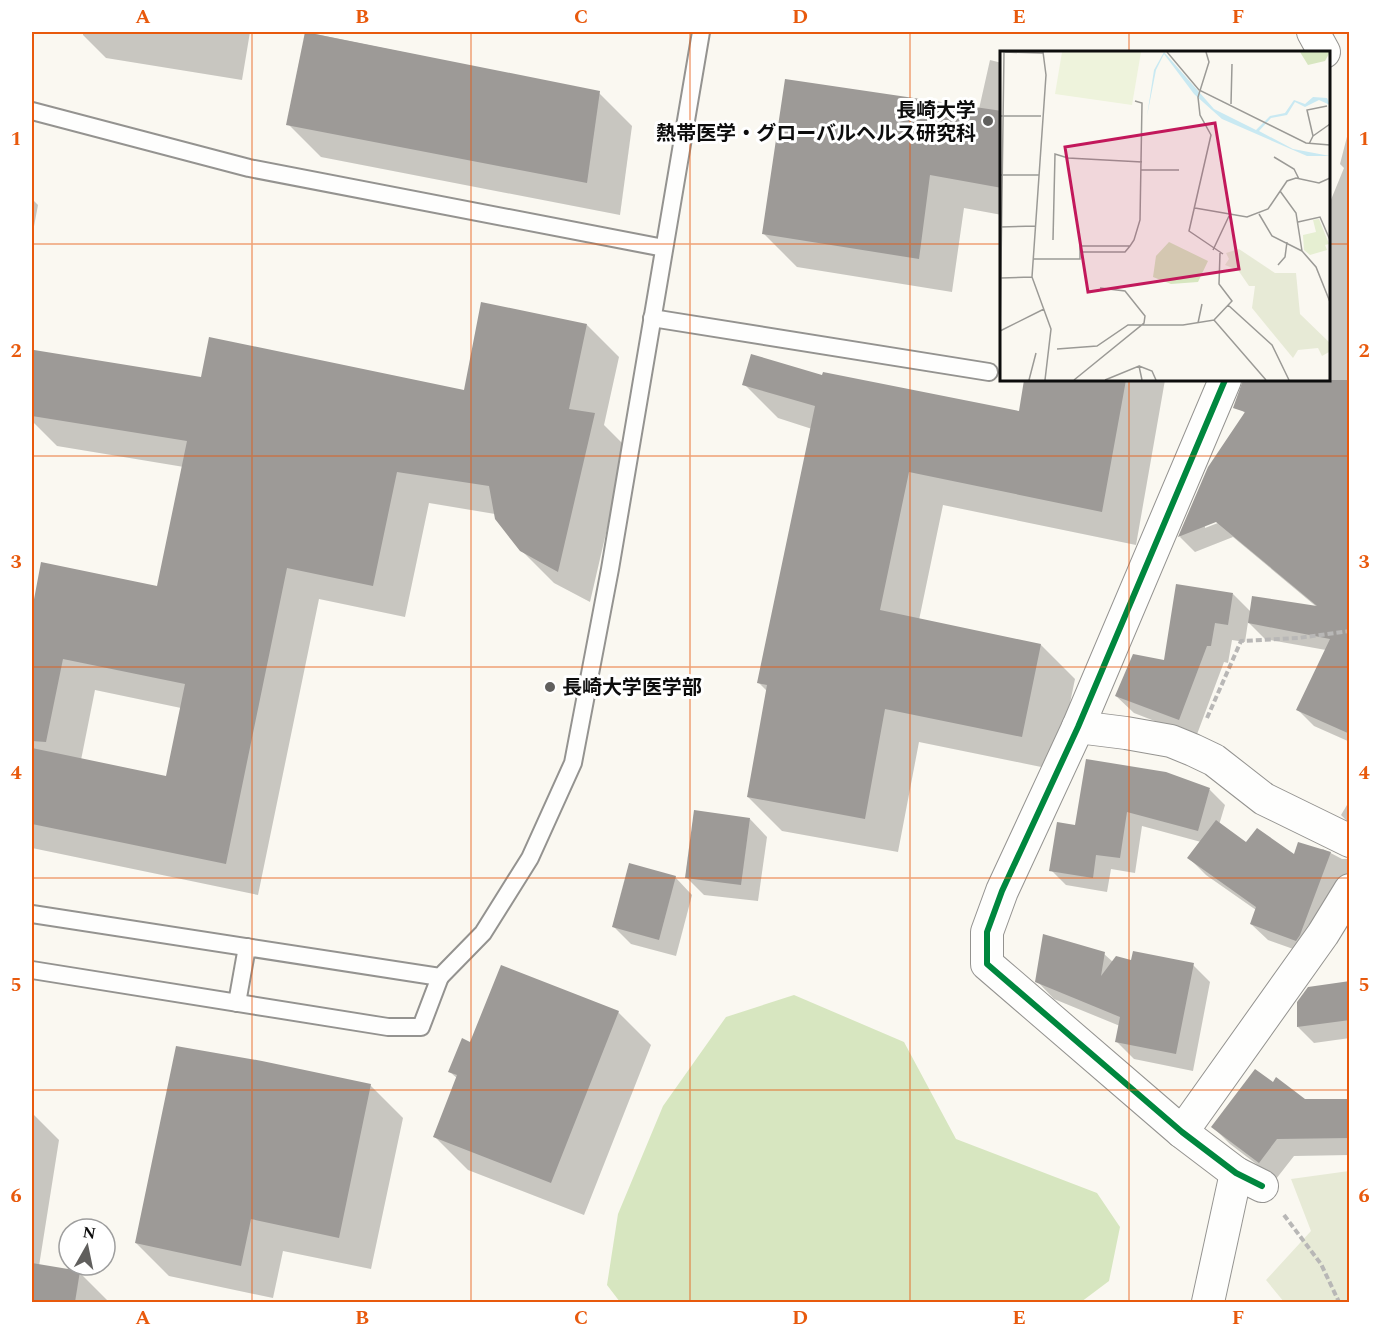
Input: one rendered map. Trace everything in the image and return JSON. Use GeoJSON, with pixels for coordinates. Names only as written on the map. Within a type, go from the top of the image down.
{"type":"FeatureCollection","features":[{"type":"Feature","properties":{"kind":"street"},"geometry":{"type":"LineString","coordinates":[[1313,32],[1323,51]]}},
{"type":"Feature","properties":{"kind":"street"},"geometry":{"type":"LineString","coordinates":[[1208,1302],[1249,1179],[1182,1132],[987,964],[987,932],[998,902],[1078,727],[1225,381]]}},
{"type":"Feature","properties":{"kind":"street"},"geometry":{"type":"LineString","coordinates":[[1078,727],[1171,741],[1193,750],[1214,760],[1264,799],[1350,841]]}},
{"type":"Feature","properties":{"kind":"street"},"geometry":{"type":"LineString","coordinates":[[1182,1132],[1323,934],[1350,890]]}},
{"type":"Feature","properties":{"kind":"lane"},"geometry":{"type":"LineString","coordinates":[[32,970],[388,1027],[421,1027],[440,977],[483,933],[530,858],[573,763],[610,569],[701,32]]}},
{"type":"Feature","properties":{"kind":"lane"},"geometry":{"type":"LineString","coordinates":[[32,111],[249,168],[664,248]]}},
{"type":"Feature","properties":{"kind":"lane"},"geometry":{"type":"LineString","coordinates":[[652,318],[989,372]]}},
{"type":"Feature","properties":{"kind":"lane"},"geometry":{"type":"LineString","coordinates":[[32,915],[440,977]]}},
{"type":"Feature","properties":{"kind":"lane"},"geometry":{"type":"LineString","coordinates":[[237,1003],[247,947]]}},
{"type":"Feature","properties":{"kind":"path"},"geometry":{"type":"LineString","coordinates":[[1193,750],[1240,641],[1298,638],[1350,631]]}},
{"type":"Feature","properties":{"kind":"path"},"geometry":{"type":"LineString","coordinates":[[1249,1179],[1322,1264],[1339,1302]]}},
{"type":"Feature","properties":{"kind":"green space"},"geometry":{"type":"Polygon","coordinates":[[[794,995],[904,1042],[956,1139],[1097,1193],[1120,1227],[1109,1281],[1081,1302],[620,1302],[607,1285],[618,1214],[663,1106],[726,1017],[794,995]]]}},
{"type":"Feature","properties":{"kind":"green space"},"geometry":{"type":"Polygon","coordinates":[[[1349,1171],[1349,1302],[1284,1302],[1266,1280],[1311,1231],[1291,1179],[1349,1171]]]}},
{"type":"Feature","properties":{"kind":"building"},"geometry":{"type":"Polygon","coordinates":[[[305,32],[600,91],[587,183],[286,125],[305,32]]]}},
{"type":"Feature","properties":{"kind":"building"},"geometry":{"type":"Polygon","coordinates":[[[785,79],[1000,111],[1000,188],[930,175],[919,259],[762,234],[785,79]]]}},
{"type":"Feature","properties":{"kind":"building"},"geometry":{"type":"Polygon","coordinates":[[[481,302],[587,324],[569,409],[595,413],[558,572],[520,551],[495,519],[489,486],[397,472],[373,586],[287,568],[226,864],[32,824],[32,748],[166,776],[185,684],[63,659],[46,742],[32,741],[32,610],[41,562],[157,586],[187,441],[32,416],[34,350],[201,377],[209,337],[464,390],[481,302]]]}},
{"type":"Feature","properties":{"kind":"building"},"geometry":{"type":"Polygon","coordinates":[[[751,354],[822,375],[823,372],[1019,411],[1024,381],[1126,381],[1102,512],[909,472],[880,610],[1041,644],[1022,737],[885,709],[865,819],[747,797],[767,685],[757,683],[815,406],[742,385],[751,354]]]}},
{"type":"Feature","properties":{"kind":"building"},"geometry":{"type":"Polygon","coordinates":[[[1350,380],[1350,734],[1296,710],[1330,639],[1248,623],[1252,596],[1317,606],[1216,522],[1178,537],[1208,467],[1245,412],[1233,408],[1243,381],[1350,380]]]}},
{"type":"Feature","properties":{"kind":"building"},"geometry":{"type":"Polygon","coordinates":[[[1176,584],[1233,593],[1228,625],[1215,623],[1211,646],[1207,646],[1179,720],[1115,696],[1133,654],[1164,660],[1176,584]]]}},
{"type":"Feature","properties":{"kind":"building"},"geometry":{"type":"Polygon","coordinates":[[[1086,759],[1166,772],[1210,788],[1198,831],[1127,812],[1120,858],[1096,855],[1093,878],[1049,871],[1057,822],[1075,825],[1086,759]]]}},
{"type":"Feature","properties":{"kind":"building"},"geometry":{"type":"Polygon","coordinates":[[[694,810],[750,818],[741,885],[685,878],[694,810]]]}},
{"type":"Feature","properties":{"kind":"building"},"geometry":{"type":"Polygon","coordinates":[[[1216,820],[1246,842],[1257,828],[1294,854],[1298,842],[1331,852],[1296,941],[1250,924],[1256,907],[1187,858],[1216,820]]]}},
{"type":"Feature","properties":{"kind":"building"},"geometry":{"type":"Polygon","coordinates":[[[629,863],[676,876],[659,940],[612,927],[629,863]]]}},
{"type":"Feature","properties":{"kind":"building"},"geometry":{"type":"Polygon","coordinates":[[[1043,934],[1105,952],[1101,976],[1116,956],[1131,960],[1133,951],[1194,963],[1176,1054],[1115,1042],[1120,1017],[1035,982],[1043,934]]]}},
{"type":"Feature","properties":{"kind":"building"},"geometry":{"type":"Polygon","coordinates":[[[501,965],[619,1011],[551,1183],[433,1137],[457,1075],[448,1072],[462,1038],[470,1042],[501,965]]]}},
{"type":"Feature","properties":{"kind":"building"},"geometry":{"type":"Polygon","coordinates":[[[1350,981],[1350,1020],[1297,1027],[1297,1002],[1308,987],[1350,981]]]}},
{"type":"Feature","properties":{"kind":"building"},"geometry":{"type":"Polygon","coordinates":[[[176,1046],[371,1084],[339,1238],[251,1219],[241,1266],[135,1243],[176,1046]]]}},
{"type":"Feature","properties":{"kind":"building"},"geometry":{"type":"Polygon","coordinates":[[[1255,1069],[1273,1082],[1276,1077],[1305,1099],[1350,1099],[1350,1138],[1277,1139],[1259,1163],[1211,1127],[1255,1069]]]}},
{"type":"Feature","properties":{"kind":"building"},"geometry":{"type":"Polygon","coordinates":[[[32,1263],[57,1267],[57,1277],[79,1277],[75,1302],[32,1302],[32,1263]]]}},
{"type":"Feature","properties":{"kind":"cycle path"},"geometry":{"type":"LineString","coordinates":[[1225,381],[1078,727],[1002,891],[987,932],[987,964],[1182,1132],[1236,1173],[1262,1186]]}},
{"type":"Feature","properties":{"kind":"place","name":"長崎大学 熱帯医学・グローバルヘルス研究科"},"geometry":{"type":"Point","coordinates":[988,121]}},
{"type":"Feature","properties":{"kind":"place","name":"長崎大学医学部"},"geometry":{"type":"Point","coordinates":[550,687]}}]}
